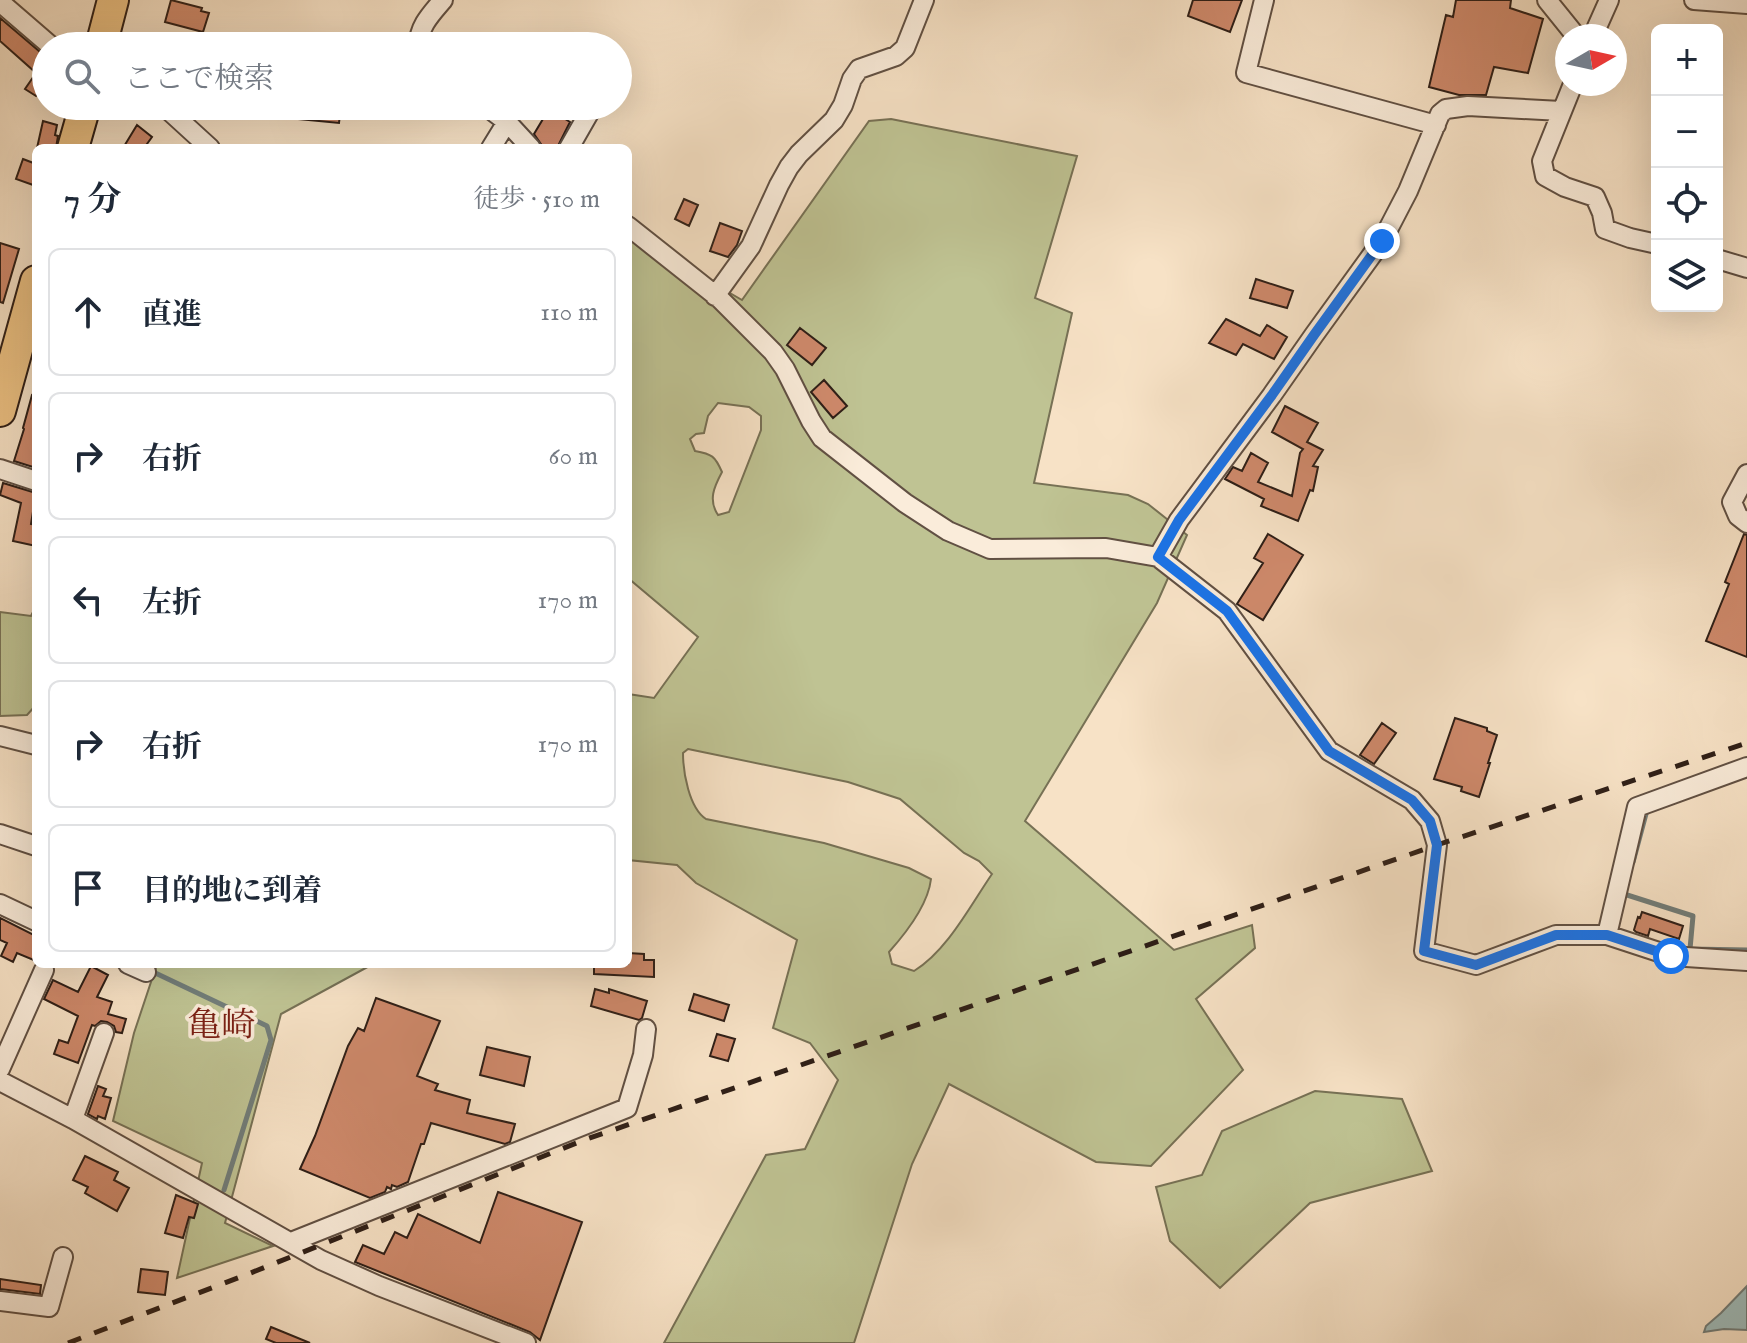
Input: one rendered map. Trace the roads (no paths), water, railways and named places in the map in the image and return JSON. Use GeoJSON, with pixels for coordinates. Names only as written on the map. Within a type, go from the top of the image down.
{"type":"FeatureCollection","features":[{"type":"Feature","properties":{"kind":"highway"},"geometry":{"type":"LineString","coordinates":[[105,32],[113,0]]}},
{"type":"Feature","properties":{"kind":"highway"},"geometry":{"type":"LineString","coordinates":[[74,144],[81,120]]}},
{"type":"Feature","properties":{"kind":"highway"},"geometry":{"type":"LineString","coordinates":[[0,411],[32,295]]}},
{"type":"Feature","properties":{"kind":"street"},"geometry":{"type":"LineString","coordinates":[[421,32],[443,0]]}},
{"type":"Feature","properties":{"kind":"street"},"geometry":{"type":"LineString","coordinates":[[715,296],[751,246],[789,167],[834,120],[859,69],[896,56],[905,48],[924,0]]}},
{"type":"Feature","properties":{"kind":"street"},"geometry":{"type":"LineString","coordinates":[[1264,0],[1246,73],[1436,125]]}},
{"type":"Feature","properties":{"kind":"street"},"geometry":{"type":"LineString","coordinates":[[1547,0],[1566,24]]}},
{"type":"Feature","properties":{"kind":"street"},"geometry":{"type":"LineString","coordinates":[[1598,24],[1609,0]]}},
{"type":"Feature","properties":{"kind":"street"},"geometry":{"type":"LineString","coordinates":[[1694,0],[1747,4]]}},
{"type":"Feature","properties":{"kind":"street"},"geometry":{"type":"LineString","coordinates":[[0,2],[35,32]]}},
{"type":"Feature","properties":{"kind":"street"},"geometry":{"type":"LineString","coordinates":[[1568,96],[1542,161],[1545,176],[1595,197],[1605,229],[1651,243]]}},
{"type":"Feature","properties":{"kind":"street"},"geometry":{"type":"LineString","coordinates":[[1158,557],[1179,520],[1382,241],[1408,191],[1440,114],[1446,109],[1468,106],[1561,111]]}},
{"type":"Feature","properties":{"kind":"street"},"geometry":{"type":"LineString","coordinates":[[179,120],[206,144]]}},
{"type":"Feature","properties":{"kind":"street"},"geometry":{"type":"LineString","coordinates":[[504,120],[527,144]]}},
{"type":"Feature","properties":{"kind":"street"},"geometry":{"type":"LineString","coordinates":[[571,144],[585,120]]}},
{"type":"Feature","properties":{"kind":"street"},"geometry":{"type":"LineString","coordinates":[[493,144],[507,122]]}},
{"type":"Feature","properties":{"kind":"street"},"geometry":{"type":"LineString","coordinates":[[632,229],[715,296],[773,352],[822,438],[905,503],[948,531],[990,549],[1106,548],[1158,557],[1227,611],[1329,751],[1412,800],[1430,821],[1437,845],[1424,951],[1476,965],[1556,935],[1607,935],[1671,956],[1747,961]]}},
{"type":"Feature","properties":{"kind":"street"},"geometry":{"type":"LineString","coordinates":[[1723,261],[1747,268]]}},
{"type":"Feature","properties":{"kind":"street"},"geometry":{"type":"LineString","coordinates":[[0,469],[32,480]]}},
{"type":"Feature","properties":{"kind":"street"},"geometry":{"type":"LineString","coordinates":[[1747,474],[1732,502],[1738,516],[1747,523]]}},
{"type":"Feature","properties":{"kind":"street"},"geometry":{"type":"LineString","coordinates":[[0,736],[32,744]]}},
{"type":"Feature","properties":{"kind":"street"},"geometry":{"type":"LineString","coordinates":[[1607,935],[1637,807],[1747,767]]}},
{"type":"Feature","properties":{"kind":"street"},"geometry":{"type":"LineString","coordinates":[[0,834],[32,845]]}},
{"type":"Feature","properties":{"kind":"street"},"geometry":{"type":"LineString","coordinates":[[0,904],[32,919]]}},
{"type":"Feature","properties":{"kind":"street"},"geometry":{"type":"LineString","coordinates":[[137,968],[146,972]]}},
{"type":"Feature","properties":{"kind":"street"},"geometry":{"type":"LineString","coordinates":[[0,1069],[44,970]]}},
{"type":"Feature","properties":{"kind":"street"},"geometry":{"type":"LineString","coordinates":[[291,1242],[627,1108],[643,1055],[646,1029]]}},
{"type":"Feature","properties":{"kind":"street"},"geometry":{"type":"LineString","coordinates":[[73,1119],[104,1033]]}},
{"type":"Feature","properties":{"kind":"street"},"geometry":{"type":"LineString","coordinates":[[0,1081],[321,1260],[526,1343]]}},
{"type":"Feature","properties":{"kind":"street"},"geometry":{"type":"LineString","coordinates":[[0,1301],[49,1307],[63,1257]]}},
{"type":"Feature","properties":{"kind":"water"},"geometry":{"type":"Polygon","coordinates":[[[1747,1286],[1747,1330],[1704,1332],[1706,1326],[1747,1286]]]}},
{"type":"Feature","properties":{"kind":"waterway"},"geometry":{"type":"LineString","coordinates":[[1633,862],[1647,810]]}},
{"type":"Feature","properties":{"kind":"waterway"},"geometry":{"type":"LineString","coordinates":[[1625,891],[1624,894],[1693,916],[1690,949],[1747,950]]}},
{"type":"Feature","properties":{"kind":"waterway"},"geometry":{"type":"LineString","coordinates":[[149,970],[267,1026],[271,1040],[224,1190]]}},
{"type":"Feature","properties":{"kind":"railway"},"geometry":{"type":"LineString","coordinates":[[68,1343],[584,1140],[1437,845],[1747,743]]}},
{"type":"Feature","properties":{"kind":"district","name":"亀崎"},"geometry":{"type":"Point","coordinates":[221,1024]}}]}
